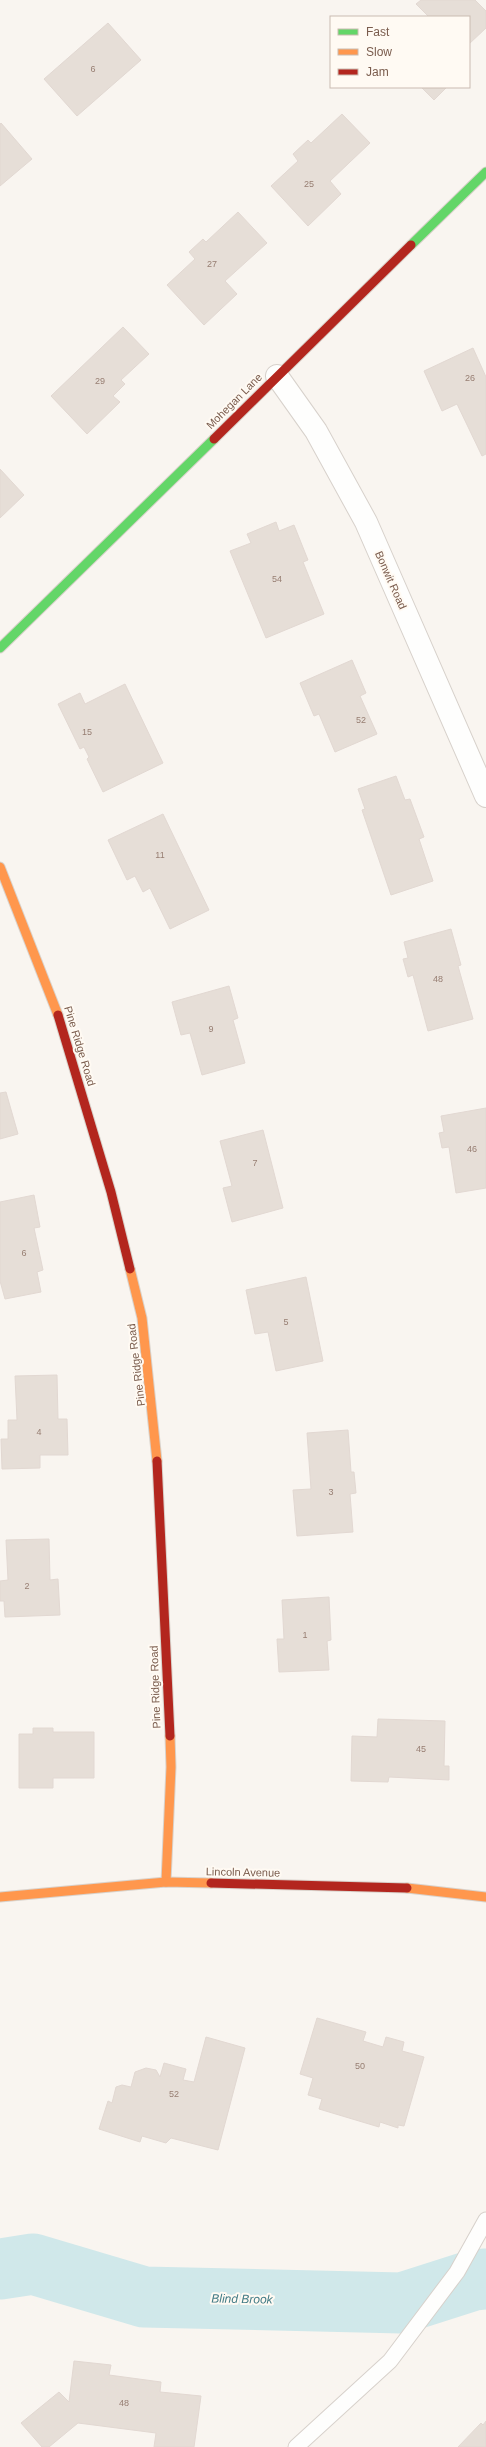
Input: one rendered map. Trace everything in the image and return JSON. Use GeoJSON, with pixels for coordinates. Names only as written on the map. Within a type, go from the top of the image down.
{"type":"FeatureCollection","features":[{"type":"Feature","properties":{"kind":"street","name":"Mohegan Lane"},"geometry":{"type":"LineString","coordinates":[[0,648],[486,172]]}},
{"type":"Feature","properties":{"kind":"street","name":"Bonwit Road"},"geometry":{"type":"LineString","coordinates":[[277,376],[316,431],[366,522],[485,792]]}},
{"type":"Feature","properties":{"kind":"street","name":"Pine Ridge Road"},"geometry":{"type":"LineString","coordinates":[[0,867],[55,1004],[111,1192],[142,1318],[156,1436],[170,1759],[166,1882]]}},
{"type":"Feature","properties":{"kind":"street","name":"Lincoln Avenue"},"geometry":{"type":"LineString","coordinates":[[0,1897],[166,1882],[421,1888],[486,1897]]}},
{"type":"Feature","properties":{"kind":"lane"},"geometry":{"type":"LineString","coordinates":[[296,2447],[390,2361],[458,2272],[486,2220]]}},
{"type":"Feature","properties":{"kind":"building"},"geometry":{"type":"Polygon","coordinates":[[[421,0],[475,0],[486,11],[486,28],[470,43],[470,16],[428,16],[416,4],[421,0]]]}},
{"type":"Feature","properties":{"kind":"building"},"geometry":{"type":"Polygon","coordinates":[[[108,23],[141,60],[77,116],[44,79],[108,23]]]}},
{"type":"Feature","properties":{"kind":"building"},"geometry":{"type":"Polygon","coordinates":[[[422,88],[446,88],[434,100],[422,88]]]}},
{"type":"Feature","properties":{"kind":"building"},"geometry":{"type":"Polygon","coordinates":[[[342,114],[370,143],[330,181],[341,194],[308,226],[271,186],[298,161],[293,154],[308,140],[311,143],[342,114]]]}},
{"type":"Feature","properties":{"kind":"building"},"geometry":{"type":"Polygon","coordinates":[[[1,123],[32,159],[0,186],[0,124],[1,123]]]}},
{"type":"Feature","properties":{"kind":"building"},"geometry":{"type":"Polygon","coordinates":[[[238,212],[267,243],[225,281],[237,294],[204,325],[167,285],[195,259],[189,252],[203,239],[206,242],[238,212]]]}},
{"type":"Feature","properties":{"kind":"building"},"geometry":{"type":"Polygon","coordinates":[[[123,327],[149,354],[121,380],[125,384],[113,396],[120,402],[87,434],[51,396],[123,327]]]}},
{"type":"Feature","properties":{"kind":"building"},"geometry":{"type":"Polygon","coordinates":[[[473,348],[486,377],[486,454],[482,456],[457,404],[442,411],[424,371],[473,348]]]}},
{"type":"Feature","properties":{"kind":"building"},"geometry":{"type":"Polygon","coordinates":[[[0,469],[24,495],[0,518],[0,469]]]}},
{"type":"Feature","properties":{"kind":"building"},"geometry":{"type":"Polygon","coordinates":[[[276,522],[279,531],[294,525],[308,560],[303,562],[324,614],[266,638],[230,551],[251,543],[247,534],[276,522]]]}},
{"type":"Feature","properties":{"kind":"building"},"geometry":{"type":"Polygon","coordinates":[[[352,660],[366,693],[360,696],[377,734],[335,752],[319,714],[314,716],[300,683],[352,660]]]}},
{"type":"Feature","properties":{"kind":"building"},"geometry":{"type":"Polygon","coordinates":[[[125,684],[163,763],[103,792],[87,759],[89,757],[84,747],[80,749],[58,704],[80,693],[85,704],[125,684]]]}},
{"type":"Feature","properties":{"kind":"building"},"geometry":{"type":"Polygon","coordinates":[[[396,776],[405,800],[410,799],[424,837],[419,839],[433,881],[391,895],[362,810],[365,809],[358,789],[396,776]]]}},
{"type":"Feature","properties":{"kind":"building"},"geometry":{"type":"Polygon","coordinates":[[[163,814],[209,910],[170,929],[150,888],[143,892],[135,876],[127,880],[108,840],[163,814]]]}},
{"type":"Feature","properties":{"kind":"building"},"geometry":{"type":"Polygon","coordinates":[[[451,929],[461,965],[458,966],[473,1019],[428,1031],[413,975],[408,977],[403,959],[408,958],[404,942],[451,929]]]}},
{"type":"Feature","properties":{"kind":"building"},"geometry":{"type":"Polygon","coordinates":[[[229,986],[238,1018],[233,1020],[245,1063],[202,1075],[190,1033],[181,1035],[172,1002],[229,986]]]}},
{"type":"Feature","properties":{"kind":"building"},"geometry":{"type":"Polygon","coordinates":[[[6,1092],[18,1134],[0,1139],[0,1093],[6,1092]]]}},
{"type":"Feature","properties":{"kind":"building"},"geometry":{"type":"Polygon","coordinates":[[[486,1108],[486,1188],[456,1193],[449,1147],[442,1148],[439,1133],[444,1132],[441,1116],[486,1108]]]}},
{"type":"Feature","properties":{"kind":"building"},"geometry":{"type":"Polygon","coordinates":[[[263,1130],[283,1208],[232,1222],[223,1188],[232,1186],[220,1141],[263,1130]]]}},
{"type":"Feature","properties":{"kind":"building"},"geometry":{"type":"Polygon","coordinates":[[[34,1195],[40,1227],[34,1228],[43,1270],[37,1272],[41,1292],[5,1299],[0,1281],[0,1202],[34,1195]]]}},
{"type":"Feature","properties":{"kind":"building"},"geometry":{"type":"Polygon","coordinates":[[[306,1277],[323,1361],[276,1371],[268,1332],[255,1334],[246,1290],[306,1277]]]}},
{"type":"Feature","properties":{"kind":"building"},"geometry":{"type":"Polygon","coordinates":[[[57,1375],[58,1419],[67,1419],[68,1455],[40,1455],[40,1468],[2,1469],[1,1439],[8,1439],[8,1420],[17,1420],[15,1376],[57,1375]]]}},
{"type":"Feature","properties":{"kind":"building"},"geometry":{"type":"Polygon","coordinates":[[[348,1430],[351,1472],[354,1472],[356,1493],[350,1494],[353,1532],[297,1536],[293,1490],[311,1489],[307,1433],[348,1430]]]}},
{"type":"Feature","properties":{"kind":"building"},"geometry":{"type":"Polygon","coordinates":[[[49,1539],[50,1580],[58,1579],[60,1615],[5,1617],[4,1601],[0,1601],[0,1581],[8,1580],[6,1540],[49,1539]]]}},
{"type":"Feature","properties":{"kind":"building"},"geometry":{"type":"Polygon","coordinates":[[[329,1597],[331,1640],[327,1641],[329,1670],[279,1672],[277,1639],[284,1639],[282,1600],[329,1597]]]}},
{"type":"Feature","properties":{"kind":"building"},"geometry":{"type":"Polygon","coordinates":[[[378,1719],[445,1721],[444,1766],[449,1766],[449,1780],[389,1777],[388,1782],[351,1781],[352,1736],[377,1737],[378,1719]]]}},
{"type":"Feature","properties":{"kind":"building"},"geometry":{"type":"Polygon","coordinates":[[[33,1728],[53,1728],[53,1732],[94,1732],[94,1778],[53,1778],[53,1788],[19,1788],[19,1734],[33,1734],[33,1728]]]}},
{"type":"Feature","properties":{"kind":"building"},"geometry":{"type":"Polygon","coordinates":[[[317,2018],[366,2032],[363,2041],[383,2047],[386,2037],[404,2042],[402,2051],[424,2057],[404,2126],[398,2125],[398,2128],[380,2122],[379,2127],[319,2109],[322,2099],[308,2095],[313,2078],[300,2074],[317,2018]]]}},
{"type":"Feature","properties":{"kind":"building"},"geometry":{"type":"Polygon","coordinates":[[[206,2037],[245,2048],[218,2150],[171,2138],[166,2143],[142,2136],[140,2142],[99,2129],[108,2101],[112,2103],[116,2087],[122,2085],[131,2087],[135,2072],[146,2068],[156,2070],[160,2077],[164,2063],[186,2069],[183,2080],[194,2082],[206,2037]]]}},
{"type":"Feature","properties":{"kind":"building"},"geometry":{"type":"Polygon","coordinates":[[[74,2361],[111,2365],[109,2375],[161,2382],[160,2392],[201,2396],[194,2447],[154,2447],[156,2433],[78,2423],[49,2447],[42,2447],[21,2423],[59,2392],[69,2402],[74,2361]]]}},
{"type":"Feature","properties":{"kind":"building"},"geometry":{"type":"Polygon","coordinates":[[[486,2421],[486,2447],[458,2447],[481,2423],[483,2425],[486,2421]]]}},
{"type":"Feature","properties":{"kind":"waterway","name":"Blind Brook"},"geometry":{"type":"LineString","coordinates":[[0,2269],[33,2264],[144,2297],[402,2303],[474,2280],[486,2279]]}},
{"type":"Feature","properties":{"kind":"traffic: fast"},"geometry":{"type":"LineString","coordinates":[[411,245],[486,172]]}},
{"type":"Feature","properties":{"kind":"traffic: fast"},"geometry":{"type":"LineString","coordinates":[[0,648],[214,439]]}},
{"type":"Feature","properties":{"kind":"traffic: slow"},"geometry":{"type":"LineString","coordinates":[[0,867],[58,1015]]}},
{"type":"Feature","properties":{"kind":"traffic: slow"},"geometry":{"type":"LineString","coordinates":[[130,1269],[142,1318],[157,1461]]}},
{"type":"Feature","properties":{"kind":"traffic: slow"},"geometry":{"type":"LineString","coordinates":[[166,1882],[171,1767],[170,1736]]}},
{"type":"Feature","properties":{"kind":"traffic: slow"},"geometry":{"type":"LineString","coordinates":[[0,1897],[166,1882],[211,1883]]}},
{"type":"Feature","properties":{"kind":"traffic: slow"},"geometry":{"type":"LineString","coordinates":[[407,1888],[486,1897]]}},
{"type":"Feature","properties":{"kind":"traffic: jam"},"geometry":{"type":"LineString","coordinates":[[214,439],[411,245]]}},
{"type":"Feature","properties":{"kind":"traffic: jam"},"geometry":{"type":"LineString","coordinates":[[58,1015],[111,1192],[130,1269]]}},
{"type":"Feature","properties":{"kind":"traffic: jam"},"geometry":{"type":"LineString","coordinates":[[157,1461],[170,1736]]}},
{"type":"Feature","properties":{"kind":"traffic: jam"},"geometry":{"type":"LineString","coordinates":[[211,1883],[407,1888]]}}]}
